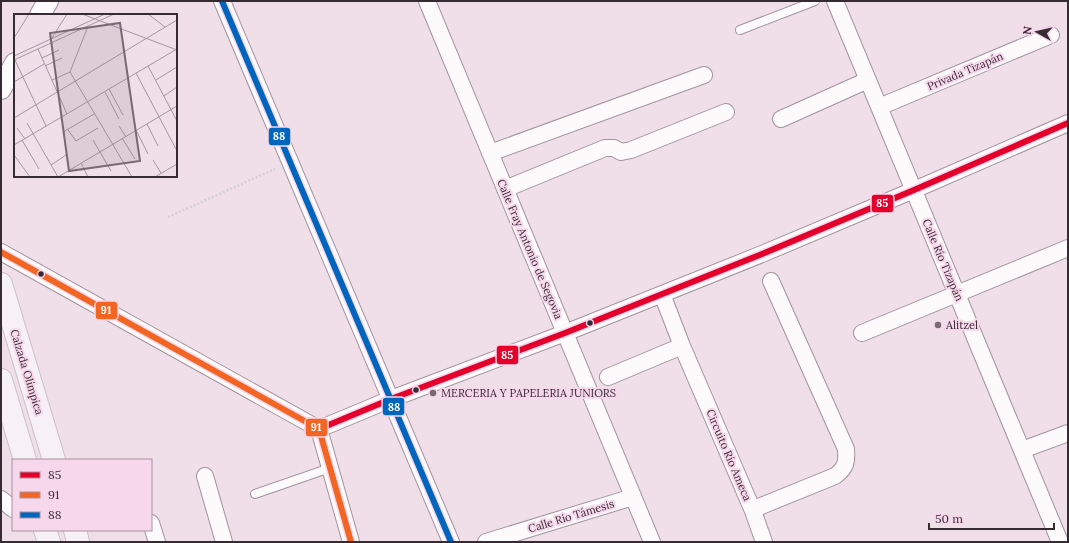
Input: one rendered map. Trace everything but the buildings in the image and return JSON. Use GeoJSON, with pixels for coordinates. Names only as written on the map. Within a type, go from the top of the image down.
{"type":"FeatureCollection","features":[{"type":"Feature","properties":{"kind":"main road","name":"Calzada Olímpica"},"geometry":{"type":"LineString","coordinates":[[1,284],[54,459]]}},
{"type":"Feature","properties":{"kind":"main road"},"geometry":{"type":"LineString","coordinates":[[1,382],[25,459]]}},
{"type":"Feature","properties":{"kind":"main road"},"geometry":{"type":"LineString","coordinates":[[75,531],[78,542]]}},
{"type":"Feature","properties":{"kind":"street"},"geometry":{"type":"LineString","coordinates":[[41,14],[48,1]]}},
{"type":"Feature","properties":{"kind":"street"},"geometry":{"type":"LineString","coordinates":[[222,1],[451,542]]}},
{"type":"Feature","properties":{"kind":"street","name":"Calle Fray Antonio de Segovia"},"geometry":{"type":"LineString","coordinates":[[427,1],[652,542]]}},
{"type":"Feature","properties":{"kind":"street","name":"Calle Río Tizapán"},"geometry":{"type":"LineString","coordinates":[[835,1],[1060,542]]}},
{"type":"Feature","properties":{"kind":"street","name":"Privada Tizapán"},"geometry":{"type":"LineString","coordinates":[[879,107],[1051,35]]}},
{"type":"Feature","properties":{"kind":"street"},"geometry":{"type":"LineString","coordinates":[[1,89],[14,65]]}},
{"type":"Feature","properties":{"kind":"street"},"geometry":{"type":"LineString","coordinates":[[490,153],[704,75]]}},
{"type":"Feature","properties":{"kind":"street"},"geometry":{"type":"LineString","coordinates":[[781,119],[868,80]]}},
{"type":"Feature","properties":{"kind":"street"},"geometry":{"type":"LineString","coordinates":[[505,189],[605,148],[614,148],[621,152],[631,150],[726,112]]}},
{"type":"Feature","properties":{"kind":"street"},"geometry":{"type":"LineString","coordinates":[[319,429],[391,399],[565,333],[662,294],[914,190],[1068,123]]}},
{"type":"Feature","properties":{"kind":"street"},"geometry":{"type":"LineString","coordinates":[[862,333],[1068,248]]}},
{"type":"Feature","properties":{"kind":"street"},"geometry":{"type":"LineString","coordinates":[[1,252],[319,429],[351,542]]}},
{"type":"Feature","properties":{"kind":"street","name":"Circuito Río Ameca"},"geometry":{"type":"LineString","coordinates":[[662,294],[682,346],[753,511],[761,506],[835,476],[841,472],[845,466],[847,458],[846,449],[771,281]]}},
{"type":"Feature","properties":{"kind":"street"},"geometry":{"type":"LineString","coordinates":[[608,377],[682,346]]}},
{"type":"Feature","properties":{"kind":"street"},"geometry":{"type":"LineString","coordinates":[[1022,450],[1068,434]]}},
{"type":"Feature","properties":{"kind":"street"},"geometry":{"type":"LineString","coordinates":[[204,476],[224,542]]}},
{"type":"Feature","properties":{"kind":"street","name":"Calle Río Támesis"},"geometry":{"type":"LineString","coordinates":[[486,542],[633,497]]}},
{"type":"Feature","properties":{"kind":"street"},"geometry":{"type":"LineString","coordinates":[[1,499],[12,508]]}},
{"type":"Feature","properties":{"kind":"street"},"geometry":{"type":"LineString","coordinates":[[753,511],[764,542]]}},
{"type":"Feature","properties":{"kind":"street"},"geometry":{"type":"LineString","coordinates":[[152,526],[157,542]]}},
{"type":"Feature","properties":{"kind":"lane"},"geometry":{"type":"LineString","coordinates":[[740,30],[814,1]]}},
{"type":"Feature","properties":{"kind":"lane"},"geometry":{"type":"LineString","coordinates":[[255,494],[330,468]]}},
{"type":"Feature","properties":{"kind":"path"},"geometry":{"type":"LineString","coordinates":[[168,217],[290,162]]}},
{"type":"Feature","properties":{"kind":"transit line","name":"88"},"geometry":{"type":"LineString","coordinates":[[222,1],[451,542]]}},
{"type":"Feature","properties":{"kind":"transit line","name":"85"},"geometry":{"type":"LineString","coordinates":[[319,429],[391,399],[565,333],[762,254],[1068,123]]}},
{"type":"Feature","properties":{"kind":"transit line","name":"91"},"geometry":{"type":"LineString","coordinates":[[1,252],[319,429],[351,542]]}},
{"type":"Feature","properties":{"kind":"place","name":"Alitzel"},"geometry":{"type":"Point","coordinates":[938,325]}},
{"type":"Feature","properties":{"kind":"place","name":"MERCERIA Y PAPELERIA JUNIORS"},"geometry":{"type":"Point","coordinates":[433,393]}}]}
